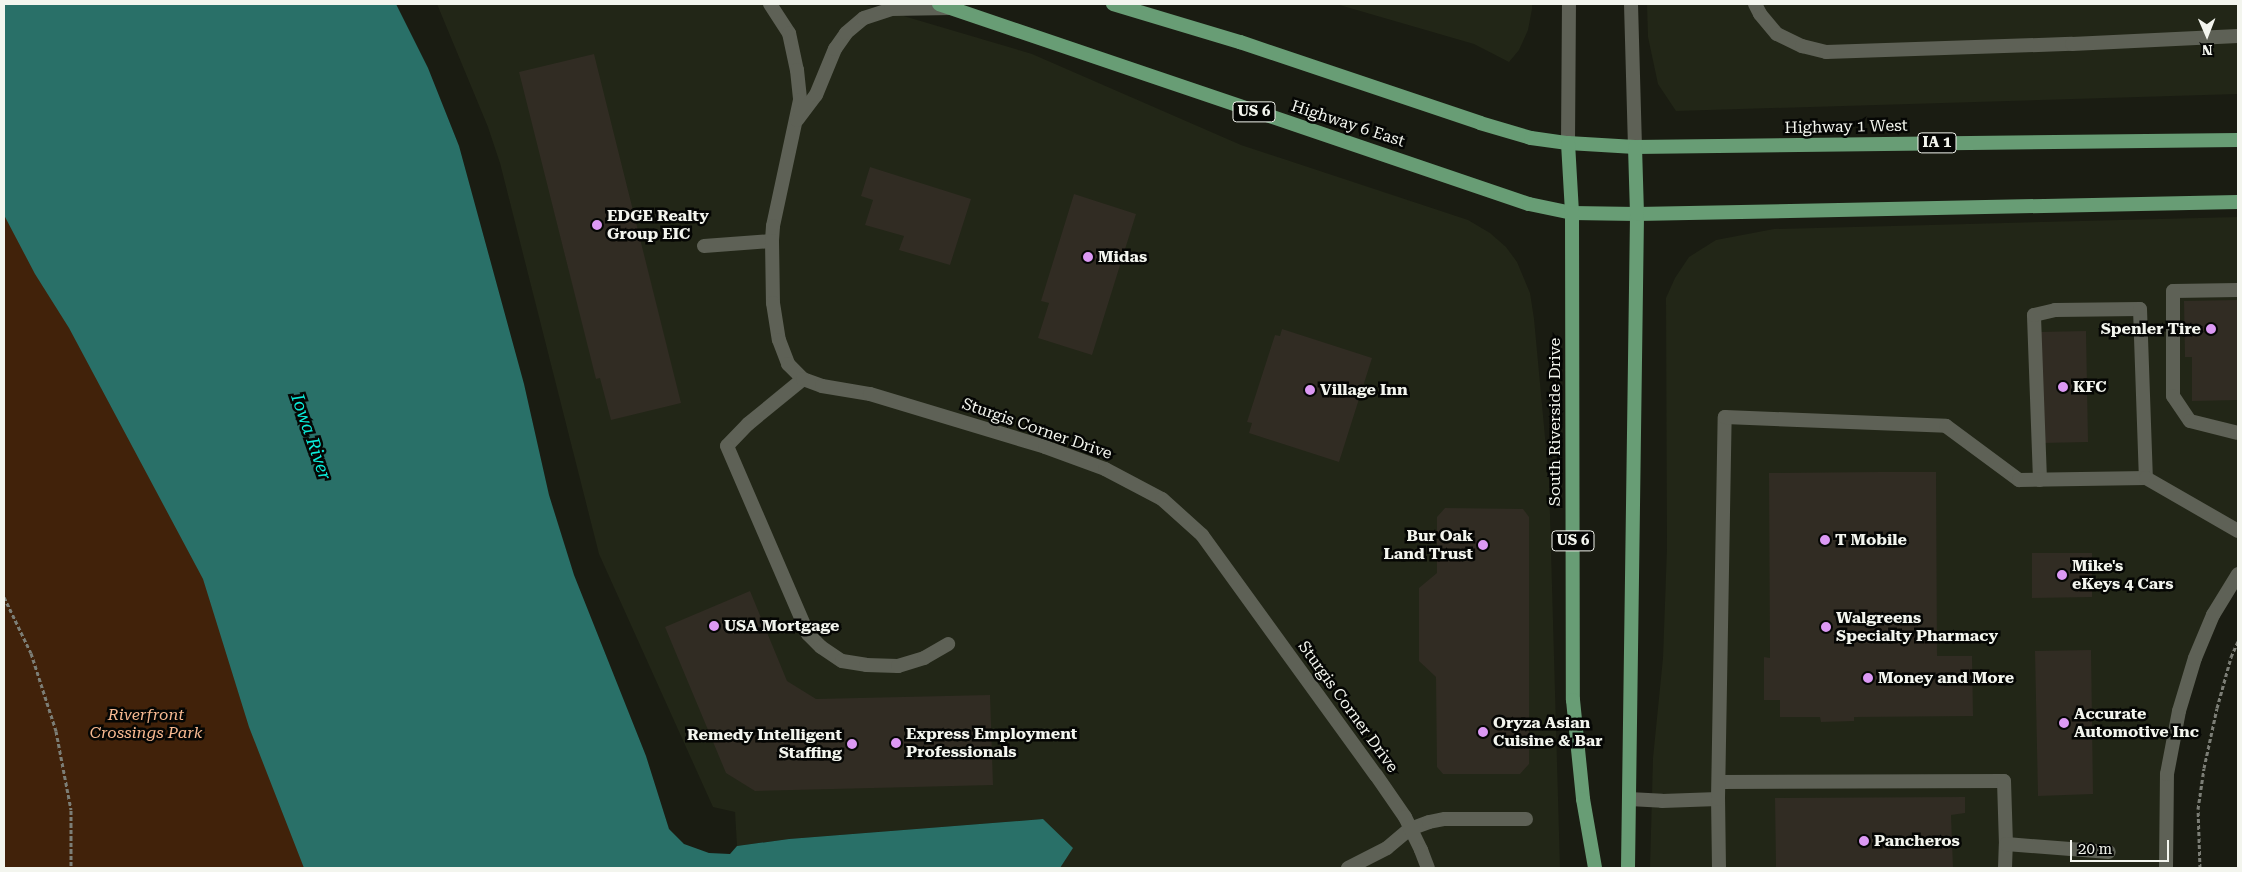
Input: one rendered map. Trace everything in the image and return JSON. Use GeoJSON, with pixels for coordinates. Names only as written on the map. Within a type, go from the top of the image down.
{"type":"FeatureCollection","features":[{"type":"Feature","properties":{"kind":"main road"},"geometry":{"type":"LineString","coordinates":[[1113,4],[1240,42],[1480,123],[1531,138],[1635,147],[1637,214],[1628,868]]}},
{"type":"Feature","properties":{"kind":"main road","name":"Highway 6 East"},"geometry":{"type":"LineString","coordinates":[[945,6],[1529,204],[1572,213],[1637,214]]}},
{"type":"Feature","properties":{"kind":"main road","name":"Highway 1 West"},"geometry":{"type":"LineString","coordinates":[[1635,147],[2238,140]]}},
{"type":"Feature","properties":{"kind":"main road","name":"South Riverside Drive"},"geometry":{"type":"LineString","coordinates":[[1568,142],[1572,213],[1573,700],[1582,799],[1595,868]]}},
{"type":"Feature","properties":{"kind":"main road"},"geometry":{"type":"LineString","coordinates":[[1637,214],[2238,202]]}},
{"type":"Feature","properties":{"kind":"street"},"geometry":{"type":"LineString","coordinates":[[770,4],[789,33],[797,70],[800,100],[773,226],[773,302],[779,340],[788,364],[803,380],[748,424],[727,446],[746,496],[808,634],[821,648],[842,661],[866,665],[898,666],[924,658],[948,644]]}},
{"type":"Feature","properties":{"kind":"street","name":"South Riverside Drive"},"geometry":{"type":"LineString","coordinates":[[1568,142],[1569,4]]}},
{"type":"Feature","properties":{"kind":"street"},"geometry":{"type":"LineString","coordinates":[[1631,4],[1635,147]]}},
{"type":"Feature","properties":{"kind":"street"},"geometry":{"type":"LineString","coordinates":[[1754,4],[1777,34],[1802,46],[1826,52],[2072,44],[2238,36]]}},
{"type":"Feature","properties":{"kind":"street"},"geometry":{"type":"LineString","coordinates":[[796,120],[822,84],[835,49],[846,33],[864,18],[891,9],[945,6]]}},
{"type":"Feature","properties":{"kind":"street"},"geometry":{"type":"LineString","coordinates":[[704,246],[772,241]]}},
{"type":"Feature","properties":{"kind":"street"},"geometry":{"type":"LineString","coordinates":[[2238,290],[2173,291],[2173,396],[2190,421],[2238,433]]}},
{"type":"Feature","properties":{"kind":"street"},"geometry":{"type":"LineString","coordinates":[[2040,480],[2034,315],[2056,310],[2140,309],[2146,478]]}},
{"type":"Feature","properties":{"kind":"street","name":"Sturgis Corner Drive"},"geometry":{"type":"LineString","coordinates":[[803,380],[822,386],[870,394],[1045,447],[1105,468],[1162,499],[1202,535],[1376,775],[1410,829],[1428,868]]}},
{"type":"Feature","properties":{"kind":"street"},"geometry":{"type":"LineString","coordinates":[[1719,868],[1718,799],[1725,417],[1946,426],[2019,480],[2146,478],[2238,531]]}},
{"type":"Feature","properties":{"kind":"street"},"geometry":{"type":"LineString","coordinates":[[2166,868],[2167,774],[2179,711],[2195,658],[2213,615],[2238,574]]}},
{"type":"Feature","properties":{"kind":"street"},"geometry":{"type":"LineString","coordinates":[[1719,782],[2004,781],[2005,868]]}},
{"type":"Feature","properties":{"kind":"street"},"geometry":{"type":"LineString","coordinates":[[1629,799],[1662,801],[1718,799]]}},
{"type":"Feature","properties":{"kind":"street"},"geometry":{"type":"LineString","coordinates":[[1348,868],[1387,848],[1410,829],[1429,822],[1445,819],[1526,819]]}},
{"type":"Feature","properties":{"kind":"street"},"geometry":{"type":"LineString","coordinates":[[2006,844],[2109,852]]}},
{"type":"Feature","properties":{"kind":"path"},"geometry":{"type":"LineString","coordinates":[[4,597],[31,653],[56,731],[70,810],[71,868]]}},
{"type":"Feature","properties":{"kind":"path"},"geometry":{"type":"LineString","coordinates":[[2200,868],[2198,809],[2204,768],[2231,657],[2238,641]]}},
{"type":"Feature","properties":{"kind":"shaded area"},"geometry":{"type":"Polygon","coordinates":[[[437,4],[863,4],[1032,54],[1241,145],[1468,220],[1490,233],[1506,247],[1517,262],[1530,293],[1534,319],[1549,480],[1560,868],[1060,868],[1072,848],[1043,819],[789,839],[737,846],[735,812],[713,807],[599,554],[500,163],[488,127],[437,4]]]}},
{"type":"Feature","properties":{"kind":"shaded area"},"geometry":{"type":"Polygon","coordinates":[[[1336,4],[1532,4],[1532,9],[1528,30],[1519,50],[1509,62],[1474,44],[1336,4]]]}},
{"type":"Feature","properties":{"kind":"shaded area"},"geometry":{"type":"Polygon","coordinates":[[[1647,4],[2238,4],[2238,94],[1676,111],[1658,84],[1648,37],[1647,4]]]}},
{"type":"Feature","properties":{"kind":"shaded area"},"geometry":{"type":"Polygon","coordinates":[[[2238,217],[2238,574],[2179,711],[2166,868],[1650,868],[1653,758],[1663,658],[1667,548],[1666,298],[1675,278],[1689,257],[1716,240],[1774,229],[2238,217]]]}},
{"type":"Feature","properties":{"kind":"green space","name":"Riverfront Crossings Park"},"geometry":{"type":"Polygon","coordinates":[[[4,4],[355,868],[4,868],[4,4]]]}},
{"type":"Feature","properties":{"kind":"water","name":"Iowa River"},"geometry":{"type":"Polygon","coordinates":[[[4,4],[396,4],[428,68],[459,146],[524,384],[549,495],[574,575],[646,756],[669,829],[684,844],[709,853],[730,854],[737,846],[789,839],[1043,819],[1073,848],[1060,868],[304,868],[249,727],[203,579],[69,328],[35,274],[4,215],[4,4]]]}},
{"type":"Feature","properties":{"kind":"building","name":"EDGE Realty Group EIC"},"geometry":{"type":"Polygon","coordinates":[[[594,54],[681,403],[611,420],[600,378],[596,379],[519,72],[594,54]]]}},
{"type":"Feature","properties":{"kind":"building"},"geometry":{"type":"Polygon","coordinates":[[[870,167],[971,199],[950,265],[899,250],[904,236],[865,225],[873,200],[861,196],[870,167]]]}},
{"type":"Feature","properties":{"kind":"building","name":"Midas"},"geometry":{"type":"Polygon","coordinates":[[[1074,194],[1136,214],[1092,355],[1038,338],[1049,303],[1041,301],[1074,194]]]}},
{"type":"Feature","properties":{"kind":"building","name":"Spenler Tire"},"geometry":{"type":"Polygon","coordinates":[[[2238,300],[2238,400],[2192,401],[2192,357],[2185,357],[2184,301],[2238,300]]]}},
{"type":"Feature","properties":{"kind":"building","name":"Village Inn"},"geometry":{"type":"Polygon","coordinates":[[[1282,329],[1372,358],[1339,462],[1249,433],[1252,423],[1247,422],[1275,335],[1280,336],[1282,329]]]}},
{"type":"Feature","properties":{"kind":"building","name":"KFC"},"geometry":{"type":"Polygon","coordinates":[[[2086,331],[2088,442],[2041,443],[2039,332],[2086,331]]]}},
{"type":"Feature","properties":{"kind":"building"},"geometry":{"type":"Polygon","coordinates":[[[1936,472],[1937,656],[1972,656],[1973,716],[1854,717],[1854,721],[1821,722],[1820,717],[1780,717],[1780,700],[1764,700],[1764,657],[1770,658],[1769,473],[1936,472]]]}},
{"type":"Feature","properties":{"kind":"building"},"geometry":{"type":"Polygon","coordinates":[[[1445,508],[1523,509],[1529,517],[1529,764],[1520,774],[1443,774],[1437,767],[1436,677],[1419,661],[1419,588],[1437,573],[1437,517],[1445,508]]]}},
{"type":"Feature","properties":{"kind":"building","name":"Mike's eKeys 4 Cars"},"geometry":{"type":"Polygon","coordinates":[[[2032,553],[2092,553],[2092,597],[2032,598],[2032,553]]]}},
{"type":"Feature","properties":{"kind":"building"},"geometry":{"type":"Polygon","coordinates":[[[750,591],[787,681],[816,699],[990,695],[993,785],[755,791],[726,773],[665,627],[750,591]]]}},
{"type":"Feature","properties":{"kind":"building","name":"Accurate Automotive Inc"},"geometry":{"type":"Polygon","coordinates":[[[2091,650],[2093,794],[2038,796],[2035,651],[2091,650]]]}},
{"type":"Feature","properties":{"kind":"building","name":"Pancheros"},"geometry":{"type":"Polygon","coordinates":[[[1965,797],[1965,813],[1951,815],[1953,868],[1776,867],[1775,798],[1965,797]]]}},
{"type":"Feature","properties":{"kind":"place","name":"EDGE Realty Group EIC"},"geometry":{"type":"Point","coordinates":[597,225]}},
{"type":"Feature","properties":{"kind":"place","name":"Midas"},"geometry":{"type":"Point","coordinates":[1088,257]}},
{"type":"Feature","properties":{"kind":"place","name":"Spenler Tire"},"geometry":{"type":"Point","coordinates":[2211,329]}},
{"type":"Feature","properties":{"kind":"place","name":"KFC"},"geometry":{"type":"Point","coordinates":[2063,387]}},
{"type":"Feature","properties":{"kind":"place","name":"Village Inn"},"geometry":{"type":"Point","coordinates":[1310,390]}},
{"type":"Feature","properties":{"kind":"place","name":"T Mobile"},"geometry":{"type":"Point","coordinates":[1825,540]}},
{"type":"Feature","properties":{"kind":"place","name":"Bur Oak Land Trust"},"geometry":{"type":"Point","coordinates":[1483,545]}},
{"type":"Feature","properties":{"kind":"place","name":"Mike's eKeys 4 Cars"},"geometry":{"type":"Point","coordinates":[2062,575]}},
{"type":"Feature","properties":{"kind":"place","name":"USA Mortgage"},"geometry":{"type":"Point","coordinates":[714,626]}},
{"type":"Feature","properties":{"kind":"place","name":"Walgreens Specialty Pharmacy"},"geometry":{"type":"Point","coordinates":[1826,627]}},
{"type":"Feature","properties":{"kind":"place","name":"Money and More"},"geometry":{"type":"Point","coordinates":[1868,678]}},
{"type":"Feature","properties":{"kind":"place","name":"Accurate Automotive Inc"},"geometry":{"type":"Point","coordinates":[2064,723]}},
{"type":"Feature","properties":{"kind":"place","name":"Oryza Asian Cuisine & Bar"},"geometry":{"type":"Point","coordinates":[1483,732]}},
{"type":"Feature","properties":{"kind":"place","name":"Express Employment Professionals"},"geometry":{"type":"Point","coordinates":[896,743]}},
{"type":"Feature","properties":{"kind":"place","name":"Remedy Intelligent Staffing"},"geometry":{"type":"Point","coordinates":[852,744]}},
{"type":"Feature","properties":{"kind":"place","name":"Pancheros"},"geometry":{"type":"Point","coordinates":[1864,841]}}]}
